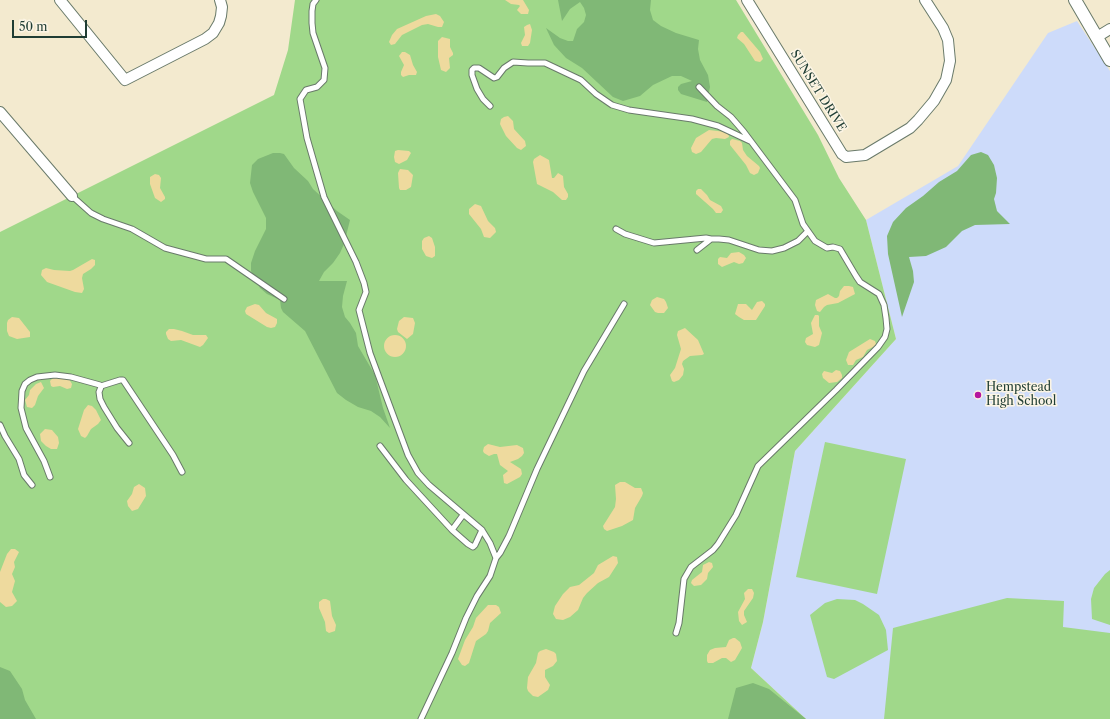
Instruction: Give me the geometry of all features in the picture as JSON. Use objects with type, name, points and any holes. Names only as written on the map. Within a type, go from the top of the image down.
[{"type":"street","points":[[60,0],[125,80],[205,39],[213,33],[221,16],[222,7],[220,0]]},
{"type":"street","name":"SUNSET DRIVE","points":[[747,0],[842,154],[846,157],[865,155],[910,128],[934,101],[946,80],[950,61],[948,40],[943,28],[925,0]]},
{"type":"street","points":[[1075,0],[1110,60]]},
{"type":"street","points":[[1097,37],[1110,29]]},
{"type":"street","points":[[0,112],[72,196]]},
{"type":"lane","points":[[316,0],[313,4],[312,11],[313,33],[325,68],[324,80],[317,87],[306,90],[300,99],[307,138],[324,197],[356,262],[364,283],[366,292],[359,310],[370,353],[408,455],[418,473],[429,485],[482,530],[490,543],[496,558]]},
{"type":"lane","points":[[490,106],[483,99],[477,89],[472,75],[472,70],[474,68],[479,68],[494,78],[497,77],[504,68],[513,62],[545,63],[581,80],[596,94],[612,105],[629,110],[692,119],[718,126],[750,141]]},
{"type":"lane","points":[[676,633],[679,623],[684,579],[691,567],[713,550],[718,544],[736,515],[758,466],[855,371],[885,337],[886,318],[884,305],[879,294],[860,282],[840,249],[833,247],[827,248],[815,241],[803,224],[795,200],[731,117],[717,106],[699,87]]},
{"type":"lane","points":[[72,196],[91,213],[132,230],[165,248],[206,259],[226,259],[284,299]]},
{"type":"lane","points":[[616,229],[625,234],[654,243],[706,238],[729,240],[759,250],[772,251],[784,248],[798,241],[808,231]]},
{"type":"lane","points":[[697,250],[711,239]]},
{"type":"lane","points":[[421,719],[474,602],[490,576],[496,558],[508,536],[545,451],[584,371],[624,304]]},
{"type":"lane","points":[[50,477],[42,456],[26,428],[21,408],[21,398],[25,384],[30,380],[37,377],[55,375],[71,377],[101,386],[123,380],[172,454],[182,472]]},
{"type":"lane","points":[[101,386],[99,392],[100,399],[117,428],[129,443]]},
{"type":"lane","points":[[0,425],[4,436],[19,459],[24,475],[32,485]]},
{"type":"lane","points":[[380,446],[406,480],[452,530],[473,547],[482,530]]},
{"type":"lane","points":[[452,530],[463,515]]},
{"type":"shaded area","name":"Hempstead High School","points":[[1077,21],[1110,71],[1110,719],[806,719],[751,668],[763,622],[795,451],[896,339],[866,220],[958,166],[1048,33]]},
{"type":"green space","points":[[295,0],[736,0],[818,135],[839,178],[866,220],[896,339],[795,451],[763,622],[751,668],[806,719],[0,719],[0,232],[274,95],[288,50]]},
{"type":"green space","points":[[558,0],[651,0],[650,10],[653,20],[661,26],[676,33],[699,40],[698,49],[700,60],[708,75],[710,87],[707,102],[681,94],[678,87],[681,84],[692,81],[681,76],[672,76],[653,85],[640,96],[623,101],[613,97],[582,68],[566,58],[554,45],[546,28],[560,38],[573,41],[577,29],[584,22],[586,15],[580,2],[570,9],[562,21]]},
{"type":"green space","points":[[981,152],[988,155],[994,165],[997,178],[994,199],[997,211],[1010,224],[975,225],[962,231],[946,247],[926,256],[909,257],[914,282],[902,317],[888,254],[887,236],[893,222],[906,208],[939,182],[957,171],[971,155]]},
{"type":"green space","points":[[273,153],[284,154],[294,168],[308,181],[313,189],[337,211],[350,220],[344,244],[340,253],[324,272],[319,281],[347,281],[342,307],[345,317],[356,333],[358,346],[375,375],[383,408],[390,428],[380,417],[371,411],[358,407],[337,393],[305,331],[283,312],[280,300],[267,294],[260,288],[251,271],[251,263],[255,251],[266,229],[266,218],[250,183],[252,165],[258,159]]},
{"type":"green space","points":[[825,442],[906,459],[877,594],[796,577]]},
{"type":"green space","points":[[1110,570],[1110,625],[1092,619],[1091,599],[1094,588]]},
{"type":"green space","points":[[1007,598],[1064,601],[1063,627],[1110,633],[1110,719],[884,719],[893,628]]},
{"type":"green space","points":[[837,599],[855,600],[879,615],[886,630],[888,650],[834,679],[827,677],[810,615],[825,603]]},
{"type":"green space","points":[[0,667],[10,671],[22,689],[25,700],[36,719],[0,719]]},
{"type":"green space","points":[[753,683],[769,689],[806,719],[728,719],[736,688]]},
{"type":"sand","points":[[505,0],[523,0],[529,10],[528,14],[521,14],[517,10],[520,6],[519,5],[511,4]]},
{"type":"sand","points":[[436,14],[440,16],[444,22],[442,27],[428,24],[422,25],[402,35],[395,44],[391,45],[389,42],[397,29],[426,16]]},
{"type":"sand","points":[[530,24],[532,30],[530,43],[528,46],[522,46],[521,43],[525,35],[524,27]]},
{"type":"sand","points":[[741,32],[743,32],[760,52],[763,59],[760,62],[755,61],[744,44],[737,38]]},
{"type":"sand","points":[[442,37],[450,39],[450,47],[453,53],[453,55],[449,58],[450,68],[446,72],[441,70],[438,57],[438,41]]},
{"type":"sand","points":[[402,52],[410,55],[417,72],[416,75],[403,77],[401,75],[404,65],[399,56]]},
{"type":"sand","points":[[508,116],[513,121],[514,129],[525,141],[526,146],[521,150],[517,148],[506,136],[500,124],[501,119]]},
{"type":"sand","points":[[709,130],[726,132],[728,133],[729,137],[725,139],[712,139],[701,152],[696,154],[692,152],[691,148],[696,138]]},
{"type":"sand","points":[[732,139],[742,143],[743,150],[747,156],[759,166],[760,168],[758,173],[754,175],[750,173],[746,165],[730,145],[730,141]]},
{"type":"sand","points":[[395,151],[409,151],[411,153],[407,160],[399,164],[395,162],[394,157]]},
{"type":"sand","points":[[540,155],[549,160],[552,178],[554,178],[558,173],[563,176],[564,187],[568,194],[566,200],[562,200],[553,192],[537,184],[533,162],[534,159]]},
{"type":"sand","points":[[400,169],[408,170],[413,175],[411,187],[406,190],[400,190],[399,188],[398,173]]},
{"type":"sand","points":[[155,174],[159,175],[161,178],[160,188],[165,199],[161,202],[155,198],[150,184],[150,177]]},
{"type":"sand","points":[[698,189],[701,189],[710,200],[721,206],[723,210],[721,213],[716,213],[696,194]]},
{"type":"sand","points":[[475,204],[481,206],[488,221],[495,228],[496,232],[490,238],[484,237],[481,229],[469,214],[469,209]]},
{"type":"sand","points":[[429,236],[432,238],[435,247],[435,256],[432,258],[426,256],[422,249],[422,241],[424,238]]},
{"type":"sand","points":[[739,252],[746,258],[743,263],[739,264],[734,262],[722,267],[718,264],[718,259],[720,257],[727,258],[731,253]]},
{"type":"sand","points":[[92,259],[95,260],[95,265],[83,274],[82,278],[84,289],[82,293],[47,282],[41,275],[42,270],[46,268],[70,271]]},
{"type":"sand","points":[[844,286],[853,287],[855,294],[838,303],[827,305],[820,312],[817,311],[815,305],[816,300],[828,294],[837,298]]},
{"type":"sand","points":[[657,297],[664,299],[666,302],[668,308],[664,313],[655,312],[650,305],[652,300]]},
{"type":"sand","points":[[762,301],[765,306],[756,320],[744,320],[735,314],[738,304],[746,304],[752,310],[757,302]]},
{"type":"sand","points":[[255,304],[259,305],[266,313],[277,319],[275,327],[267,327],[246,314],[245,311],[247,307]]},
{"type":"sand","points":[[815,315],[819,316],[819,326],[822,333],[819,345],[815,347],[807,345],[805,342],[806,338],[813,334],[811,323]]},
{"type":"sand","points":[[12,317],[19,318],[30,332],[30,337],[17,339],[9,336],[7,331],[7,323]]},
{"type":"sand","points":[[404,317],[413,318],[415,323],[413,334],[407,339],[398,332],[397,329],[399,321]]},
{"type":"sand","points":[[685,328],[698,340],[704,354],[690,356],[683,361],[683,375],[679,380],[674,382],[672,381],[670,375],[675,368],[681,349],[677,335],[678,331]]},
{"type":"sand","points":[[169,329],[182,331],[193,335],[206,335],[208,338],[200,347],[181,340],[171,341],[168,339],[166,334]]},
{"type":"sand","points":[[395,335],[403,338],[406,346],[403,354],[395,357],[387,354],[384,346],[387,338]]},
{"type":"sand","points":[[870,339],[875,341],[875,346],[867,350],[863,357],[856,360],[853,365],[848,365],[846,360],[849,352]]},
{"type":"sand","points":[[836,370],[840,371],[842,375],[842,378],[837,382],[829,383],[823,378],[822,374],[824,371],[832,373]]},
{"type":"sand","points":[[57,377],[69,379],[72,384],[71,388],[67,389],[60,386],[51,386],[50,381]]},
{"type":"sand","points":[[41,382],[44,388],[38,396],[35,405],[32,408],[27,407],[25,400],[29,395],[30,390],[36,384]]},
{"type":"sand","points":[[88,405],[92,406],[96,410],[101,420],[91,429],[85,438],[81,436],[78,429],[84,410]]},
{"type":"sand","points":[[45,429],[52,430],[58,437],[59,443],[57,449],[51,449],[41,441],[40,434]]},
{"type":"sand","points":[[488,444],[500,447],[517,445],[523,448],[524,453],[522,456],[510,462],[521,469],[522,474],[520,477],[507,484],[504,483],[503,475],[508,471],[500,465],[497,454],[489,456],[484,453],[484,447]]},
{"type":"sand","points":[[620,482],[625,482],[635,488],[641,488],[643,493],[635,508],[633,520],[622,526],[607,531],[603,526],[615,507],[615,485]]},
{"type":"sand","points":[[139,484],[145,488],[146,496],[138,509],[132,511],[128,506],[127,501],[132,494],[134,487]]},
{"type":"sand","points":[[11,549],[15,549],[19,552],[14,562],[15,567],[12,574],[15,581],[12,592],[17,601],[12,606],[6,607],[0,602],[0,572],[7,554]]},
{"type":"sand","points":[[613,556],[617,557],[618,563],[609,577],[598,583],[587,593],[578,610],[570,617],[563,620],[556,619],[553,614],[555,606],[563,594],[570,587],[579,585],[594,573],[598,565]]},
{"type":"sand","points":[[709,562],[712,563],[713,567],[708,573],[707,579],[701,585],[694,586],[691,583],[692,580],[702,572],[703,565]]},
{"type":"sand","points":[[748,589],[752,589],[754,593],[753,598],[744,611],[747,622],[742,625],[739,621],[738,612],[745,599],[744,593]]},
{"type":"sand","points":[[323,599],[330,601],[332,616],[336,625],[335,631],[329,633],[326,631],[325,622],[319,608],[319,602]]},
{"type":"sand","points":[[488,605],[496,605],[499,607],[501,613],[490,623],[486,634],[476,641],[469,663],[465,666],[462,665],[458,659],[465,640],[473,627],[476,618]]},
{"type":"sand","points":[[733,638],[740,642],[742,648],[735,660],[731,662],[726,658],[722,658],[713,663],[708,663],[707,655],[710,650],[726,647],[729,640]]},
{"type":"sand","points":[[546,649],[556,654],[557,661],[553,666],[545,670],[545,677],[550,685],[548,690],[538,697],[533,696],[527,688],[528,677],[536,663],[538,653]]},
{"type":"place","name":"Hempstead High School","points":[[978,395]]}]
